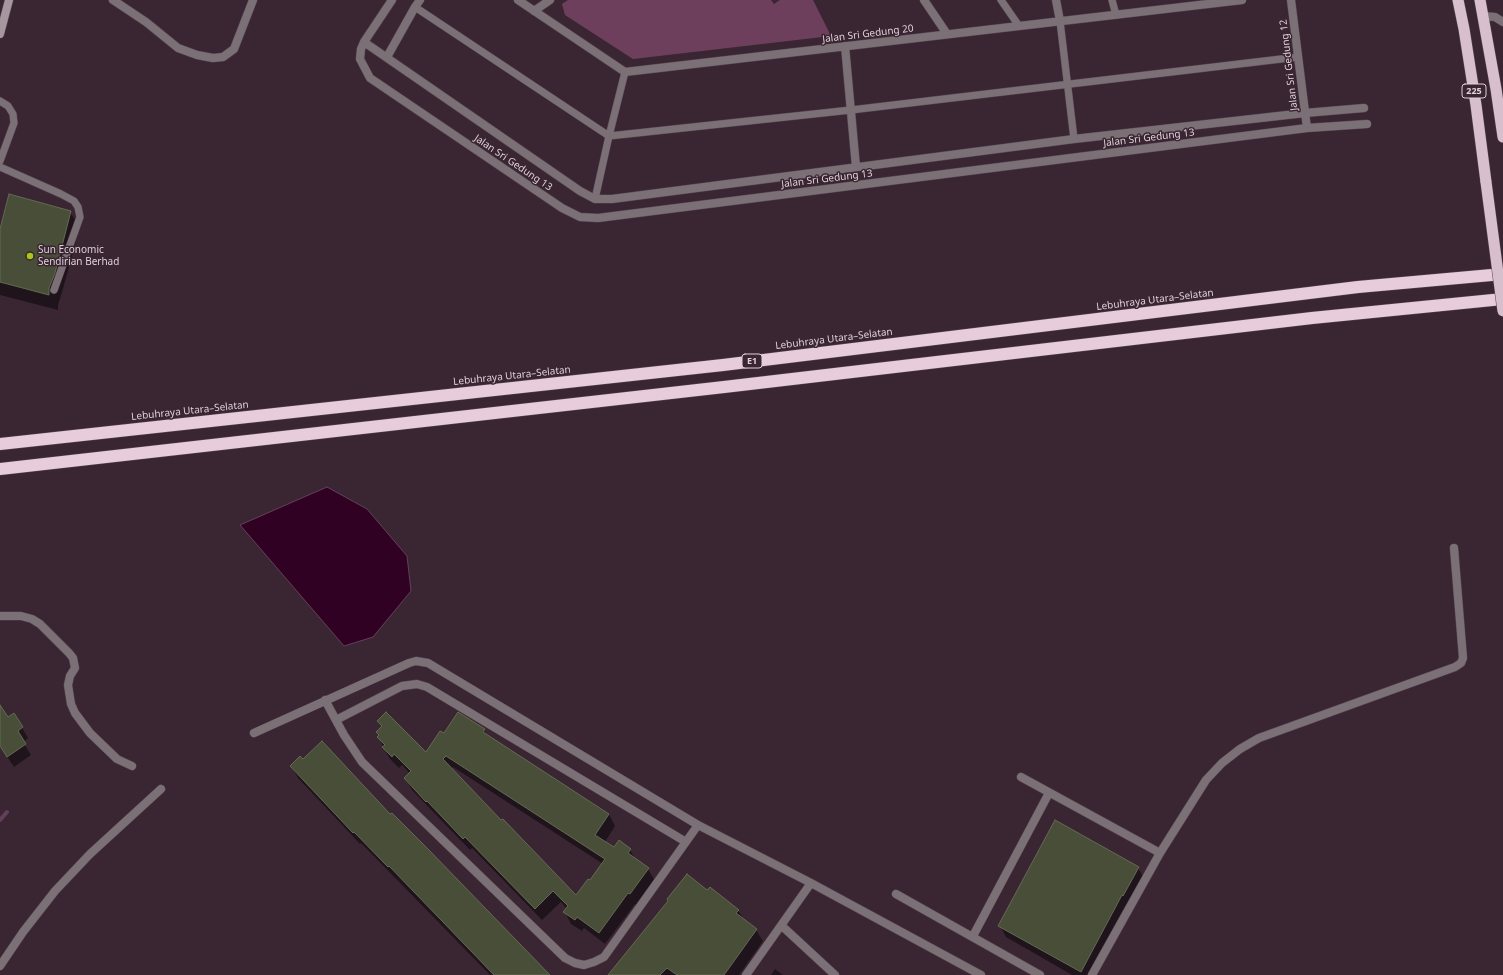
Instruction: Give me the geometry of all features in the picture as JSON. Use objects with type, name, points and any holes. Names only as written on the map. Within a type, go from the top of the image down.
[{"type":"highway","name":"225","points":[[1458,0],[1476,105],[1503,311]]},
{"type":"highway","name":"225","points":[[1480,0],[1503,137]]},
{"type":"highway","name":"Lebuhraya Utara–Selatan","points":[[0,444],[723,365],[1358,287],[1503,274]]},
{"type":"highway","name":"E1","points":[[0,469],[732,386],[1312,318],[1503,299]]},
{"type":"main road","points":[[0,34],[9,0]]},
{"type":"street","points":[[113,0],[146,22],[178,48],[197,55],[213,58],[223,57],[234,49],[253,0]]},
{"type":"street","name":"Jalan Sri Gedung 13","points":[[392,0],[364,42],[361,49],[360,60],[370,78],[562,208],[580,217],[598,218],[1307,128],[1367,124]]},
{"type":"street","points":[[518,0],[625,72]]},
{"type":"street","points":[[534,11],[550,0]]},
{"type":"street","points":[[924,0],[948,34]]},
{"type":"street","points":[[1056,0],[1060,21]]},
{"type":"street","points":[[1163,0],[1165,9]]},
{"type":"street","name":"Jalan Sri Gedung 20","points":[[625,72],[1116,15],[1220,1],[1242,0]]},
{"type":"street","name":"Jalan Sri Gedung 12","points":[[1291,0],[1307,128]]},
{"type":"street","points":[[386,57],[418,3]]},
{"type":"street","points":[[1483,16],[1502,17]]},
{"type":"street","name":"Jalan Sri Gedung 13","points":[[364,42],[580,191],[595,199],[612,199],[1074,139],[1305,113],[1364,108]]},
{"type":"street","points":[[845,46],[856,167]]},
{"type":"street","points":[[1092,975],[1160,853],[1206,780],[1222,764],[1240,749],[1259,738],[1448,670],[1461,663],[1464,658],[1454,548]]},
{"type":"street","points":[[0,616],[21,616],[32,619],[40,624],[69,653],[75,663],[68,680],[68,690],[71,704],[75,712],[90,733],[117,759],[132,766]]},
{"type":"street","points":[[254,733],[409,663],[416,661],[428,664],[698,825],[812,883],[980,975]]},
{"type":"street","points":[[336,720],[402,686],[417,684],[427,687],[686,842]]},
{"type":"street","points":[[325,700],[352,749],[362,762],[565,958],[575,963],[584,965],[604,957],[698,825]]},
{"type":"street","points":[[1020,777],[1160,853]]},
{"type":"street","points":[[0,966],[23,932],[55,891],[90,854],[161,789]]},
{"type":"street","points":[[973,936],[1050,793]]},
{"type":"street","points":[[746,975],[812,883]]},
{"type":"street","points":[[896,894],[1040,975]]},
{"type":"street","points":[[782,926],[835,975]]},
{"type":"lane","points":[[1001,0],[1018,26]]},
{"type":"lane","points":[[1112,0],[1116,15]]},
{"type":"lane","points":[[418,3],[609,136],[851,110],[1298,57]]},
{"type":"lane","points":[[1060,21],[1074,139]]},
{"type":"lane","points":[[595,199],[625,72]]},
{"type":"lane","points":[[0,102],[8,106],[13,114],[14,124],[0,161]]},
{"type":"lane","points":[[0,167],[61,194],[74,201],[78,207],[80,217],[54,290]]},
{"type":"shaded area","points":[[568,0],[771,0],[774,4],[780,0],[813,0],[831,36],[633,59],[565,15],[562,4]]},
{"type":"shaded area","points":[[327,487],[367,509],[407,556],[411,591],[373,637],[344,646],[240,525]]},
{"type":"building","name":"Sun Economic Sendirian Berhad","points":[[9,194],[71,211],[55,273],[49,288],[49,295],[0,282],[0,229]]},
{"type":"building","points":[[0,705],[8,717],[14,713],[23,727],[18,731],[26,744],[7,757],[0,746]]},
{"type":"building","points":[[386,712],[426,752],[440,731],[444,733],[458,712],[485,729],[483,732],[609,814],[595,835],[614,847],[619,840],[631,849],[628,853],[649,868],[630,894],[628,893],[599,933],[577,917],[575,920],[563,912],[568,906],[553,891],[535,909],[465,837],[463,839],[427,801],[426,802],[404,778],[411,771],[394,754],[392,757],[382,747],[385,745],[377,737],[379,735],[376,732],[382,726],[377,721]],"holes":[[[446,756],[605,859],[590,880],[588,879],[576,895],[443,759]]]},
{"type":"building","points":[[322,741],[390,814],[392,813],[427,848],[550,975],[494,975],[389,866],[388,867],[354,832],[353,833],[290,766],[300,756],[303,759]]},
{"type":"building","points":[[1055,820],[1139,867],[1123,896],[1122,895],[1081,972],[998,926]]},
{"type":"building","points":[[687,874],[707,890],[710,887],[739,910],[736,913],[757,929],[724,975],[677,975],[667,968],[660,975],[608,975],[668,901],[667,899]]},
{"type":"waterway","points":[[0,820],[7,812]]},
{"type":"place","name":"Sun Economic Sendirian Berhad","points":[[30,256]]}]
